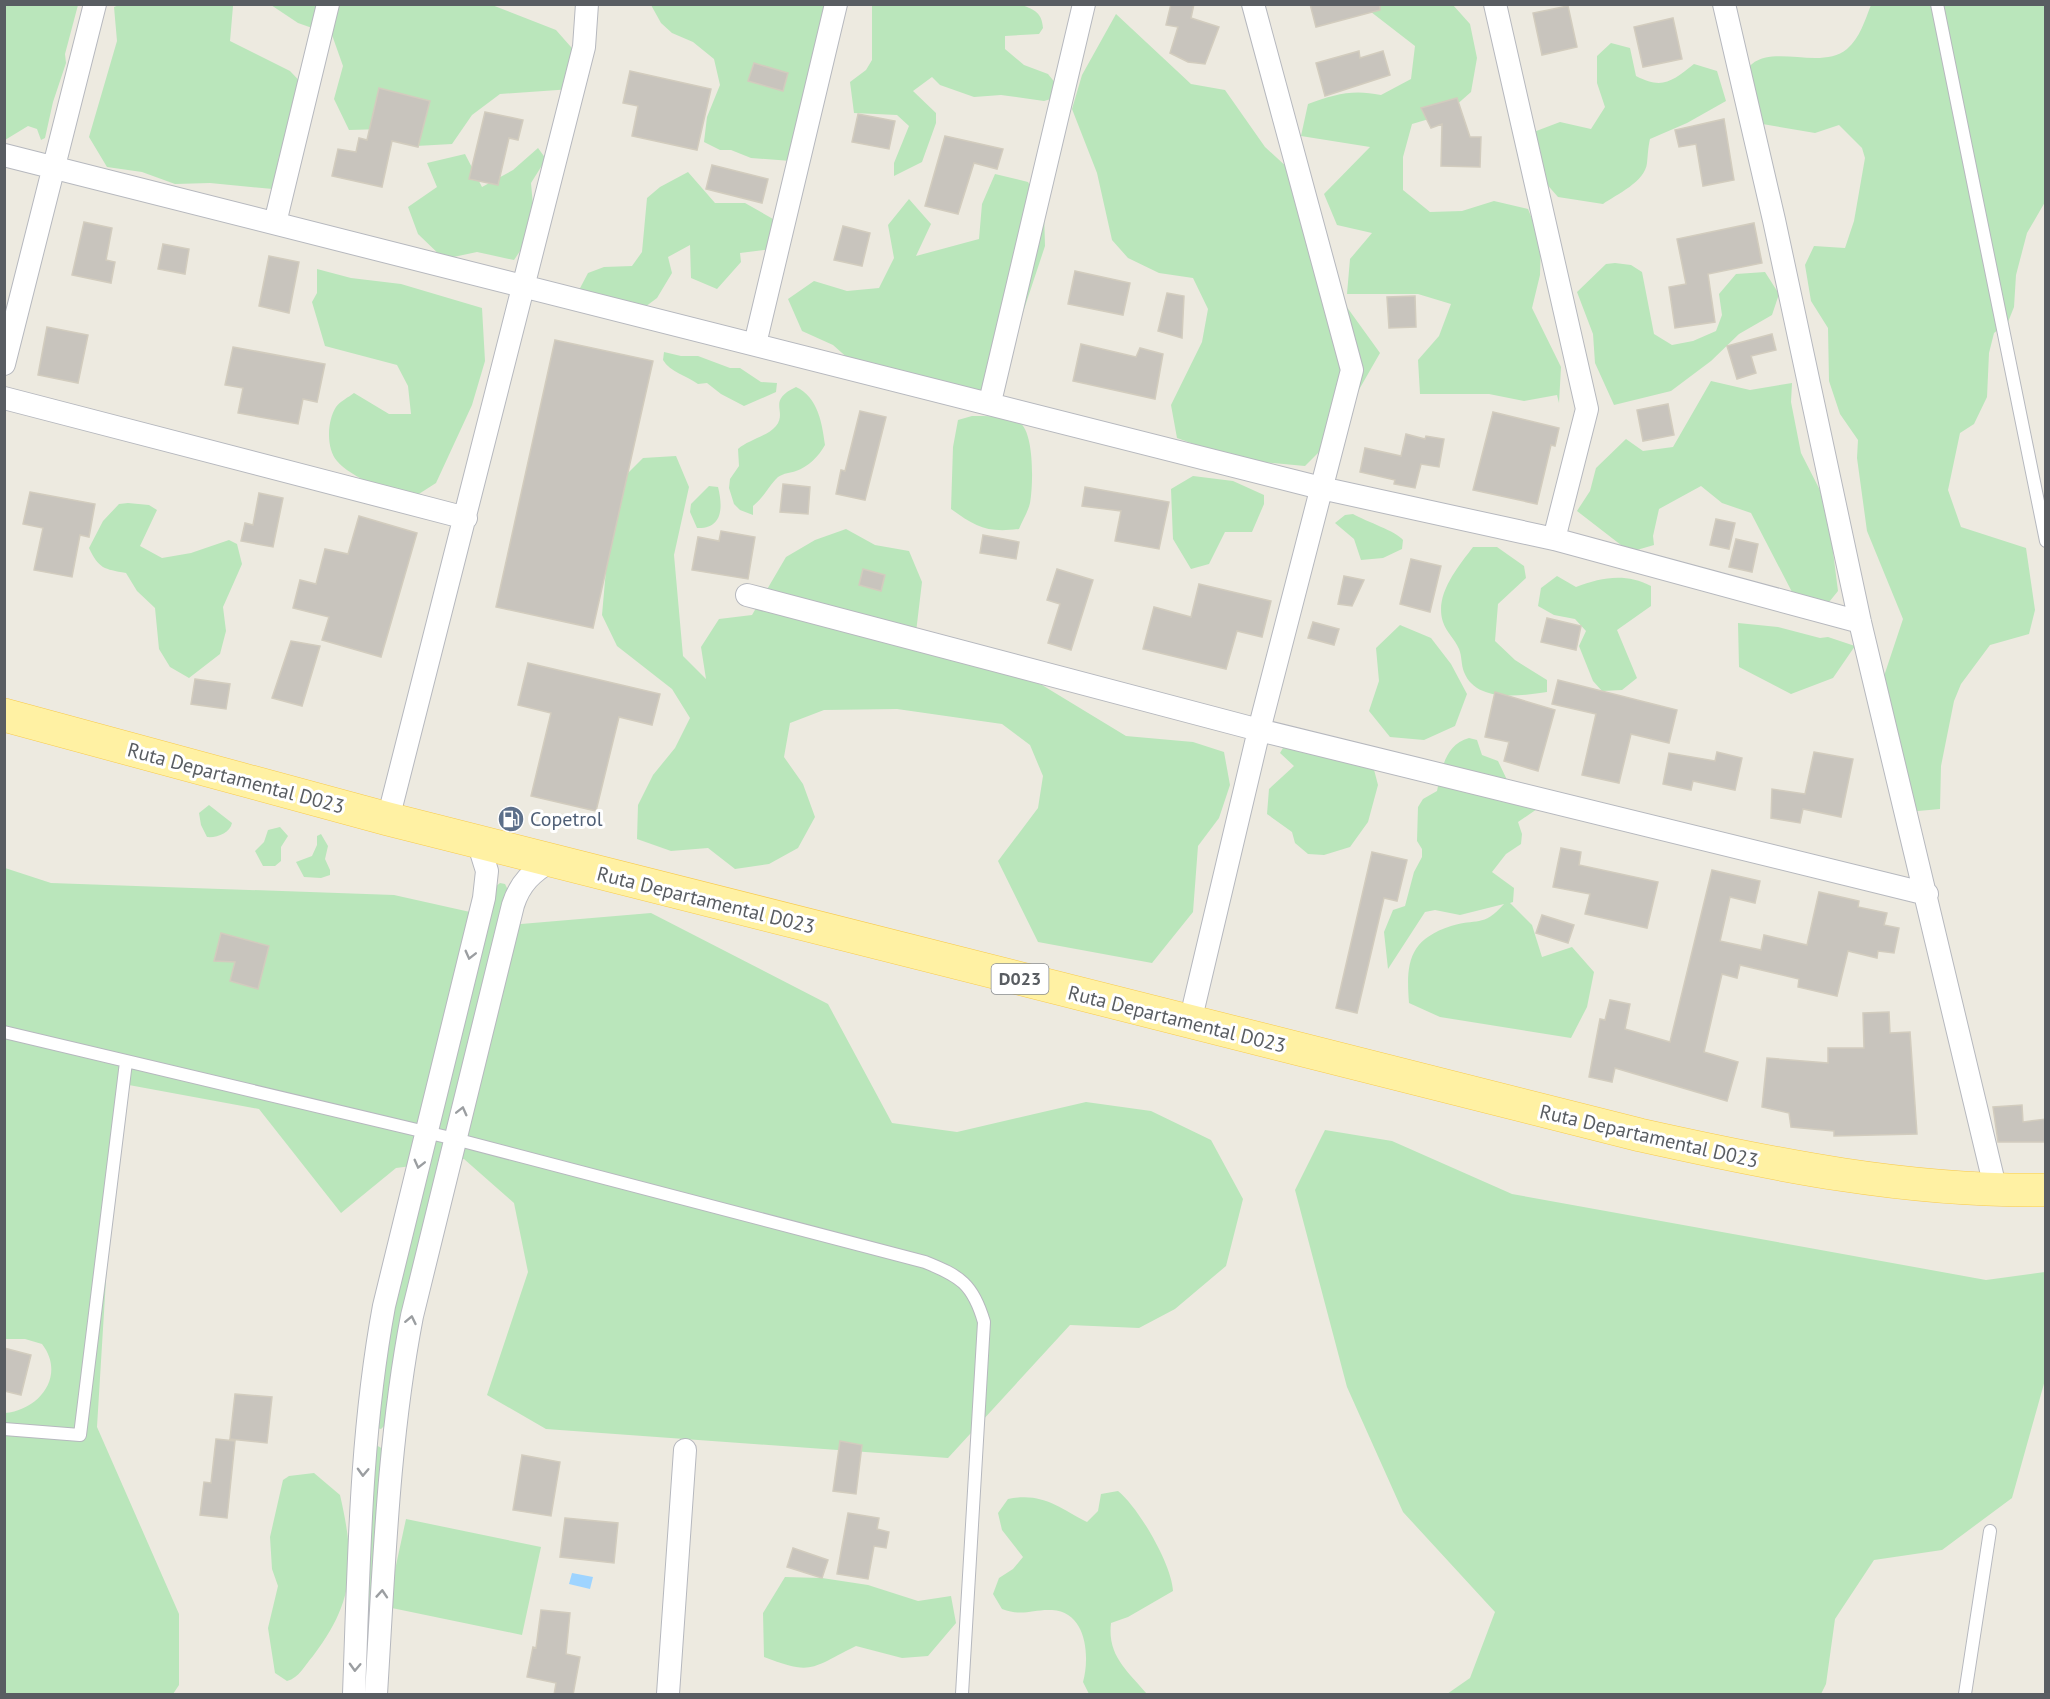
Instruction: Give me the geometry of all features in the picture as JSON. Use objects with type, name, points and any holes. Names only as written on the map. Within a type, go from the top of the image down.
[{"type":"main road","name":"Ruta Departamental D023","points":[[4,715],[388,819],[1629,1133],[1768,1164],[1912,1186],[1996,1191],[2046,1190]]},
{"type":"street","points":[[4,364],[95,4]]},
{"type":"street","points":[[275,223],[328,4]]},
{"type":"street","points":[[388,819],[584,46],[587,4]]},
{"type":"street","points":[[755,344],[836,4]]},
{"type":"street","points":[[990,402],[1084,4]]},
{"type":"street","points":[[1190,1022],[1259,730],[1352,369],[1253,4]]},
{"type":"street","points":[[1495,4],[1587,409],[1554,539]]},
{"type":"street","points":[[1724,4],[1774,220],[1860,622],[1927,894],[1996,1191]]},
{"type":"street","points":[[4,155],[990,402],[1321,488],[1554,539],[1860,622]]},
{"type":"street","points":[[4,398],[466,518]]},
{"type":"street","points":[[747,596],[1259,730],[1927,894]]},
{"type":"street","points":[[354,1695],[365,1436],[372,1372],[384,1306],[487,883],[485,860],[478,842]]},
{"type":"street","points":[[376,1695],[393,1438],[412,1316],[516,894],[533,872],[552,860]]},
{"type":"street","points":[[668,1695],[685,1450]]},
{"type":"lane","points":[[1937,4],[2046,541]]},
{"type":"lane","points":[[4,1032],[455,1139],[925,1262],[964,1282],[976,1298],[984,1322],[962,1695]]},
{"type":"lane","points":[[4,1429],[80,1435],[126,1062]]},
{"type":"lane","points":[[365,1436],[393,1438]]},
{"type":"lane","points":[[1965,1695],[1990,1531]]},
{"type":"green space","points":[[4,5],[78,5],[65,54],[66,63],[53,102],[45,138],[41,140],[37,129],[28,126],[5,140]]},
{"type":"green space","points":[[119,5],[244,5],[233,6],[230,41],[290,71],[313,95],[301,129],[279,156],[273,189],[210,183],[175,184],[142,172],[107,167],[89,137],[117,41],[114,7]]},
{"type":"green space","points":[[271,5],[492,5],[556,30],[578,55],[572,89],[500,94],[472,115],[452,144],[416,146],[384,129],[349,130],[334,99],[343,66],[332,35],[298,23]]},
{"type":"green space","points":[[651,5],[843,5],[791,161],[751,158],[731,150],[720,150],[704,142],[707,117],[720,85],[714,59],[693,42],[672,33],[661,23]]},
{"type":"green space","points":[[872,5],[1022,5],[1031,9],[1039,15],[1043,28],[1039,34],[1005,36],[1005,49],[1024,65],[1048,74],[1065,95],[1044,101],[1001,95],[974,97],[940,85],[932,77],[913,91],[936,113],[936,123],[922,162],[894,176],[894,163],[909,126],[897,115],[854,113],[850,82],[866,70],[872,60]]},
{"type":"green space","points":[[1362,5],[1453,5],[1470,24],[1477,58],[1471,92],[1446,114],[1412,124],[1403,157],[1403,190],[1430,212],[1462,211],[1494,201],[1528,209],[1541,241],[1540,275],[1532,308],[1561,367],[1559,403],[1557,395],[1524,401],[1489,394],[1420,394],[1418,360],[1439,336],[1451,304],[1418,294],[1347,294],[1350,259],[1372,233],[1337,225],[1324,194],[1370,147],[1301,136],[1308,104],[1344,94],[1362,92],[1381,95],[1411,79],[1415,46]]},
{"type":"green space","points":[[1871,5],[2045,5],[2045,202],[2027,233],[2016,275],[2014,307],[2008,322],[1994,333],[1989,353],[1987,397],[1974,424],[1960,433],[1948,490],[1961,527],[2026,548],[2035,610],[2029,634],[1990,645],[1961,684],[1954,701],[1941,766],[1940,809],[1907,812],[1881,685],[1903,619],[1867,531],[1857,458],[1858,440],[1840,414],[1829,381],[1828,328],[1811,301],[1805,265],[1814,246],[1845,248],[1854,221],[1865,158],[1862,148],[1839,125],[1815,133],[1745,121],[1736,100],[1737,91],[1748,69],[1762,59],[1786,56],[1825,58],[1847,49],[1859,34]]},
{"type":"green space","points":[[1116,14],[1191,84],[1225,90],[1265,147],[1290,170],[1300,201],[1304,236],[1318,267],[1380,353],[1329,442],[1305,466],[1238,460],[1177,438],[1171,405],[1202,342],[1208,309],[1193,278],[1159,273],[1128,258],[1112,240],[1097,173],[1072,109],[1082,75]]},
{"type":"green space","points":[[1611,43],[1630,48],[1636,76],[1645,80],[1667,82],[1694,64],[1717,71],[1726,101],[1687,123],[1650,139],[1647,163],[1641,176],[1630,187],[1603,204],[1558,197],[1530,165],[1531,133],[1560,122],[1591,129],[1605,107],[1597,83],[1597,56]]},
{"type":"green space","points":[[538,148],[546,159],[531,183],[535,229],[514,260],[477,252],[444,259],[418,234],[408,207],[437,187],[427,163],[465,154],[482,187],[513,170]]},
{"type":"green space","points":[[688,172],[715,203],[745,203],[773,219],[773,249],[740,253],[741,262],[717,289],[691,278],[690,245],[668,257],[672,273],[657,298],[633,316],[578,292],[588,273],[604,267],[632,266],[642,252],[647,198],[660,187]]},
{"type":"green space","points":[[995,174],[1028,182],[1044,211],[1045,246],[998,388],[964,403],[859,368],[833,345],[802,331],[788,299],[814,281],[847,291],[879,288],[894,258],[888,225],[909,199],[931,224],[916,256],[979,239],[982,204]]},
{"type":"green space","points":[[1606,264],[1631,265],[1642,272],[1654,334],[1672,345],[1693,341],[1716,331],[1722,315],[1719,294],[1736,274],[1765,272],[1779,294],[1772,315],[1739,334],[1711,361],[1671,391],[1614,405],[1595,363],[1593,334],[1577,292]]},
{"type":"green space","points":[[317,269],[351,278],[401,284],[482,308],[485,361],[472,405],[436,483],[411,499],[382,489],[351,473],[333,456],[329,442],[329,427],[333,413],[339,403],[354,393],[389,414],[411,414],[408,386],[397,365],[325,346],[312,302],[317,293]]},
{"type":"green space","points":[[664,352],[681,356],[698,356],[730,368],[740,368],[761,382],[777,383],[776,392],[744,406],[721,394],[707,383],[698,384],[674,371],[663,360]]},
{"type":"green space","points":[[1711,381],[1750,390],[1792,383],[1791,402],[1801,453],[1827,504],[1838,591],[1821,612],[1792,592],[1751,513],[1722,503],[1701,486],[1659,509],[1653,536],[1654,545],[1630,552],[1577,511],[1590,491],[1596,468],[1626,439],[1643,451],[1673,447]]},
{"type":"green space","points":[[796,387],[809,397],[818,412],[825,445],[805,467],[778,477],[753,506],[753,515],[740,510],[734,504],[729,488],[730,479],[739,466],[738,449],[768,433],[776,426],[779,421],[779,406],[782,397]]},
{"type":"green space","points":[[972,416],[996,417],[1019,422],[1028,437],[1032,460],[1032,485],[1029,506],[1019,529],[998,530],[982,527],[951,509],[953,447],[958,420]]},
{"type":"green space","points":[[676,456],[689,487],[674,555],[683,656],[706,679],[701,647],[719,619],[752,615],[786,557],[815,540],[846,529],[875,545],[909,551],[922,582],[914,649],[946,653],[1042,685],[1126,736],[1193,742],[1224,752],[1230,785],[1219,818],[1198,846],[1193,912],[1152,963],[1038,942],[998,861],[1038,808],[1043,776],[1030,745],[1002,724],[897,709],[824,710],[790,723],[784,757],[803,784],[815,817],[798,848],[769,864],[735,869],[708,848],[671,851],[637,839],[638,805],[653,775],[675,748],[690,718],[672,689],[617,646],[602,615],[611,513],[620,481],[643,458]]},
{"type":"green space","points":[[1193,476],[1233,481],[1264,495],[1264,504],[1252,532],[1225,532],[1209,564],[1191,569],[1173,539],[1171,489]]},
{"type":"green space","points":[[709,486],[718,487],[719,515],[712,525],[697,528],[690,512],[691,504]]},
{"type":"green space","points":[[119,504],[149,505],[157,510],[140,546],[162,558],[191,553],[229,540],[237,544],[242,564],[223,607],[226,631],[220,654],[189,678],[170,667],[159,649],[155,608],[137,591],[126,573],[103,567],[89,548],[103,521]]},
{"type":"green space","points":[[1353,514],[1399,537],[1403,540],[1402,549],[1383,558],[1361,560],[1354,539],[1335,523],[1345,515]]},
{"type":"green space","points":[[1473,547],[1497,547],[1524,566],[1526,578],[1498,604],[1495,641],[1515,660],[1547,680],[1547,692],[1512,696],[1489,693],[1478,689],[1464,672],[1459,649],[1446,629],[1441,612],[1449,582]]},
{"type":"green space","points":[[1557,576],[1576,587],[1614,578],[1632,579],[1651,586],[1651,606],[1617,630],[1637,678],[1622,690],[1602,691],[1593,681],[1579,646],[1586,631],[1575,619],[1554,615],[1538,606],[1541,588]]},
{"type":"green space","points":[[1738,623],[1778,627],[1820,638],[1828,637],[1855,646],[1833,678],[1791,694],[1739,667]]},
{"type":"green space","points":[[1400,625],[1431,638],[1451,664],[1467,694],[1455,726],[1424,740],[1390,737],[1369,711],[1379,681],[1376,648]]},
{"type":"green space","points":[[1469,738],[1477,740],[1482,755],[1498,761],[1508,782],[1537,809],[1518,822],[1522,834],[1521,844],[1506,854],[1492,872],[1514,888],[1513,902],[1510,903],[1532,925],[1542,957],[1572,947],[1594,972],[1587,1007],[1571,1038],[1440,1017],[1409,1003],[1408,976],[1413,955],[1418,946],[1426,938],[1451,926],[1485,919],[1497,912],[1504,904],[1460,915],[1435,910],[1425,912],[1388,969],[1384,932],[1393,910],[1405,906],[1414,872],[1422,857],[1422,849],[1417,841],[1418,807],[1423,799],[1437,791],[1443,766],[1450,752],[1461,741]]},
{"type":"green space","points":[[1283,748],[1329,751],[1347,763],[1372,762],[1378,785],[1368,822],[1350,847],[1324,855],[1308,854],[1295,843],[1292,832],[1267,814],[1269,789],[1294,766],[1280,753]]},
{"type":"green space","points":[[209,805],[232,823],[226,832],[215,837],[207,837],[201,825],[199,813]]},
{"type":"green space","points":[[280,827],[288,836],[281,847],[281,861],[275,866],[263,866],[255,851],[264,842],[268,830]]},
{"type":"green space","points":[[321,834],[328,846],[325,859],[330,875],[321,878],[304,877],[296,862],[312,856],[317,845],[317,836]]},
{"type":"green space","points":[[5,868],[51,883],[394,895],[488,916],[495,887],[500,883],[505,884],[508,890],[501,919],[521,924],[651,913],[828,1004],[892,1123],[957,1132],[1086,1102],[1151,1111],[1211,1140],[1243,1199],[1226,1266],[1175,1309],[1139,1328],[1070,1325],[948,1458],[546,1429],[487,1395],[528,1272],[514,1203],[464,1159],[442,1162],[386,1424],[381,1429],[377,1428],[392,1309],[427,1164],[396,1168],[341,1213],[259,1109],[118,1083],[97,1427],[179,1614],[179,1685],[173,1694],[5,1694],[5,1413],[29,1405],[38,1398],[46,1389],[51,1367],[49,1356],[42,1344],[25,1339],[5,1339]]},
{"type":"green space","points":[[1325,1130],[1392,1141],[1512,1194],[1986,1280],[2045,1272],[2045,1380],[2012,1498],[1942,1550],[1874,1560],[1835,1619],[1826,1684],[1821,1694],[1447,1694],[1470,1678],[1495,1612],[1403,1512],[1347,1387],[1295,1190]]},
{"type":"green space","points":[[376,1445],[383,1449],[369,1694],[360,1694]]},
{"type":"green space","points":[[314,1473],[340,1495],[348,1540],[348,1579],[344,1598],[327,1636],[301,1671],[287,1681],[275,1673],[268,1628],[278,1586],[272,1569],[270,1537],[283,1480],[289,1476]]},
{"type":"green space","points":[[1118,1491],[1135,1510],[1161,1552],[1173,1591],[1128,1617],[1111,1623],[1112,1645],[1120,1662],[1147,1694],[1089,1694],[1083,1682],[1086,1660],[1083,1637],[1073,1619],[1064,1613],[1052,1610],[1022,1613],[1002,1609],[993,1594],[999,1578],[1013,1569],[1023,1557],[1002,1530],[998,1513],[1008,1499],[1031,1498],[1049,1502],[1087,1522],[1098,1511],[1101,1494]]},
{"type":"green space","points":[[406,1519],[541,1547],[522,1635],[387,1607]]},
{"type":"green space","points":[[785,1577],[822,1578],[868,1585],[918,1601],[951,1596],[956,1623],[928,1656],[902,1658],[856,1646],[812,1667],[803,1668],[780,1663],[764,1657],[763,1613]]},
{"type":"water","points":[[572,1573],[593,1577],[590,1589],[569,1584]]},
{"type":"building","points":[[1171,4],[1194,4],[1191,18],[1219,27],[1205,64],[1188,62],[1170,53],[1178,27],[1166,25]]},
{"type":"building","points":[[1310,4],[1380,4],[1380,10],[1316,27]]},
{"type":"building","points":[[1568,6],[1577,47],[1542,55],[1533,13]]},
{"type":"building","points":[[1673,18],[1682,59],[1643,67],[1634,27]]},
{"type":"building","points":[[1359,51],[1360,58],[1383,51],[1390,75],[1325,96],[1316,63]]},
{"type":"building","points":[[754,63],[788,73],[783,91],[748,81]]},
{"type":"building","points":[[630,71],[711,89],[697,150],[632,136],[638,106],[623,103]]},
{"type":"building","points":[[379,88],[430,101],[418,147],[392,141],[382,187],[332,176],[338,149],[356,152],[359,138],[367,140]]},
{"type":"building","points":[[1457,98],[1470,137],[1481,137],[1480,167],[1441,166],[1442,124],[1431,128],[1421,108]]},
{"type":"building","points":[[485,112],[523,120],[518,140],[509,138],[498,185],[469,179]]},
{"type":"building","points":[[858,114],[895,121],[889,149],[852,142]]},
{"type":"building","points":[[1724,119],[1734,180],[1703,186],[1696,144],[1679,147],[1675,130]]},
{"type":"building","points":[[945,136],[1003,149],[997,169],[974,163],[958,214],[925,206]]},
{"type":"building","points":[[712,165],[768,179],[762,203],[706,189]]},
{"type":"building","points":[[84,222],[112,228],[106,260],[115,262],[111,283],[72,275]]},
{"type":"building","points":[[1754,223],[1762,263],[1708,274],[1715,322],[1675,328],[1669,287],[1686,284],[1677,239]]},
{"type":"building","points":[[843,226],[870,233],[862,266],[834,260]]},
{"type":"building","points":[[163,244],[189,249],[185,274],[158,269]]},
{"type":"building","points":[[269,256],[299,262],[289,313],[259,306]]},
{"type":"building","points":[[1075,271],[1130,283],[1123,315],[1068,304]]},
{"type":"building","points":[[1167,293],[1184,296],[1182,338],[1158,331]]},
{"type":"building","points":[[1415,296],[1416,327],[1389,328],[1387,297]]},
{"type":"building","points":[[47,327],[88,335],[78,383],[38,375]]},
{"type":"building","points":[[1772,334],[1776,350],[1751,356],[1756,373],[1737,379],[1727,346]]},
{"type":"building","points":[[555,340],[653,361],[593,628],[496,607]]},
{"type":"building","points":[[1081,344],[1136,357],[1140,348],[1163,354],[1155,399],[1073,381]]},
{"type":"building","points":[[233,347],[325,364],[317,402],[303,399],[298,424],[238,413],[243,388],[225,385]]},
{"type":"building","points":[[1668,404],[1674,435],[1643,441],[1637,410]]},
{"type":"building","points":[[860,411],[886,417],[865,500],[836,494],[841,470],[845,471]]},
{"type":"building","points":[[1493,412],[1559,428],[1555,446],[1551,445],[1537,504],[1473,490]]},
{"type":"building","points":[[1406,434],[1425,439],[1426,436],[1444,439],[1439,467],[1421,464],[1415,488],[1394,484],[1395,480],[1360,472],[1365,448],[1401,456]]},
{"type":"building","points":[[783,484],[810,487],[808,514],[780,512]]},
{"type":"building","points":[[1085,487],[1169,502],[1159,549],[1115,541],[1121,511],[1082,506]]},
{"type":"building","points":[[30,492],[95,504],[89,537],[80,535],[72,577],[34,570],[43,528],[23,524]]},
{"type":"building","points":[[259,493],[283,498],[273,547],[241,541],[245,523],[253,525]]},
{"type":"building","points":[[359,516],[417,533],[381,657],[322,640],[329,617],[293,608],[300,580],[316,584],[325,549],[348,554]]},
{"type":"building","points":[[1716,519],[1735,523],[1729,549],[1710,545]]},
{"type":"building","points":[[721,531],[755,537],[748,579],[692,570],[698,537],[719,541]]},
{"type":"building","points":[[983,535],[1019,542],[1016,559],[980,553]]},
{"type":"building","points":[[1736,539],[1758,544],[1752,572],[1729,567]]},
{"type":"building","points":[[1411,559],[1441,566],[1430,612],[1400,604]]},
{"type":"building","points":[[863,569],[885,575],[881,591],[859,585]]},
{"type":"building","points":[[1057,569],[1093,580],[1071,650],[1048,643],[1060,604],[1047,600]]},
{"type":"building","points":[[1344,576],[1364,580],[1352,606],[1338,604]]},
{"type":"building","points":[[1199,584],[1271,601],[1262,637],[1237,631],[1226,669],[1143,649],[1154,607],[1191,617]]},
{"type":"building","points":[[1547,618],[1581,626],[1576,650],[1541,642]]},
{"type":"building","points":[[1313,622],[1339,629],[1334,645],[1308,638]]},
{"type":"building","points":[[291,641],[320,646],[302,706],[272,698]]},
{"type":"building","points":[[528,663],[660,694],[652,725],[619,717],[596,811],[531,796],[551,713],[518,705]]},
{"type":"building","points":[[195,679],[230,684],[226,709],[191,704]]},
{"type":"building","points":[[1558,680],[1677,710],[1669,743],[1631,734],[1619,783],[1582,775],[1596,714],[1552,704]]},
{"type":"building","points":[[1495,692],[1555,710],[1538,771],[1504,761],[1509,742],[1485,737]]},
{"type":"building","points":[[1717,752],[1742,758],[1735,790],[1693,781],[1691,790],[1663,784],[1669,753],[1715,761]]},
{"type":"building","points":[[1814,752],[1853,759],[1841,817],[1803,809],[1800,823],[1771,818],[1772,789],[1805,794]]},
{"type":"building","points":[[1561,848],[1581,852],[1579,865],[1658,882],[1647,928],[1585,914],[1590,894],[1553,887]]},
{"type":"building","points":[[1372,852],[1407,860],[1397,901],[1384,898],[1357,1013],[1336,1008]]},
{"type":"building","points":[[1712,870],[1760,881],[1755,903],[1730,897],[1720,941],[1761,950],[1764,935],[1807,945],[1819,892],[1859,901],[1858,907],[1887,913],[1884,925],[1899,928],[1894,953],[1878,951],[1877,958],[1848,951],[1837,996],[1798,987],[1799,979],[1740,965],[1737,978],[1722,974],[1704,1052],[1738,1062],[1727,1101],[1615,1068],[1612,1082],[1589,1077],[1600,1019],[1605,1020],[1610,1000],[1630,1004],[1625,1029],[1670,1042]]},
{"type":"building","points":[[1542,915],[1574,925],[1568,943],[1536,933]]},
{"type":"building","points":[[221,933],[269,946],[258,989],[230,981],[235,962],[214,961]]},
{"type":"building","points":[[1889,1012],[1890,1033],[1910,1032],[1917,1134],[1834,1136],[1834,1131],[1791,1127],[1789,1113],[1762,1107],[1767,1058],[1828,1063],[1828,1048],[1864,1048],[1863,1013]]},
{"type":"building","points":[[2022,1105],[2023,1122],[2046,1119],[2046,1142],[1998,1142],[1993,1107]]},
{"type":"building","points":[[4,1348],[31,1355],[21,1395],[4,1391]]},
{"type":"building","points":[[235,1394],[272,1397],[267,1443],[230,1439]]},
{"type":"building","points":[[216,1439],[235,1441],[227,1518],[200,1515],[204,1482],[211,1483]]},
{"type":"building","points":[[840,1441],[862,1445],[856,1494],[833,1491]]},
{"type":"building","points":[[522,1455],[560,1462],[551,1516],[513,1510]]},
{"type":"building","points":[[848,1513],[879,1518],[877,1529],[889,1532],[886,1548],[874,1546],[868,1579],[837,1574]]},
{"type":"building","points":[[565,1518],[618,1523],[614,1563],[560,1557]]},
{"type":"building","points":[[793,1548],[828,1560],[822,1578],[787,1567]]},
{"type":"building","points":[[541,1610],[570,1613],[566,1654],[580,1657],[573,1695],[554,1695],[556,1683],[527,1677],[533,1647],[536,1648]]},
{"type":"place","name":"Copetrol","points":[[511,819]]}]
